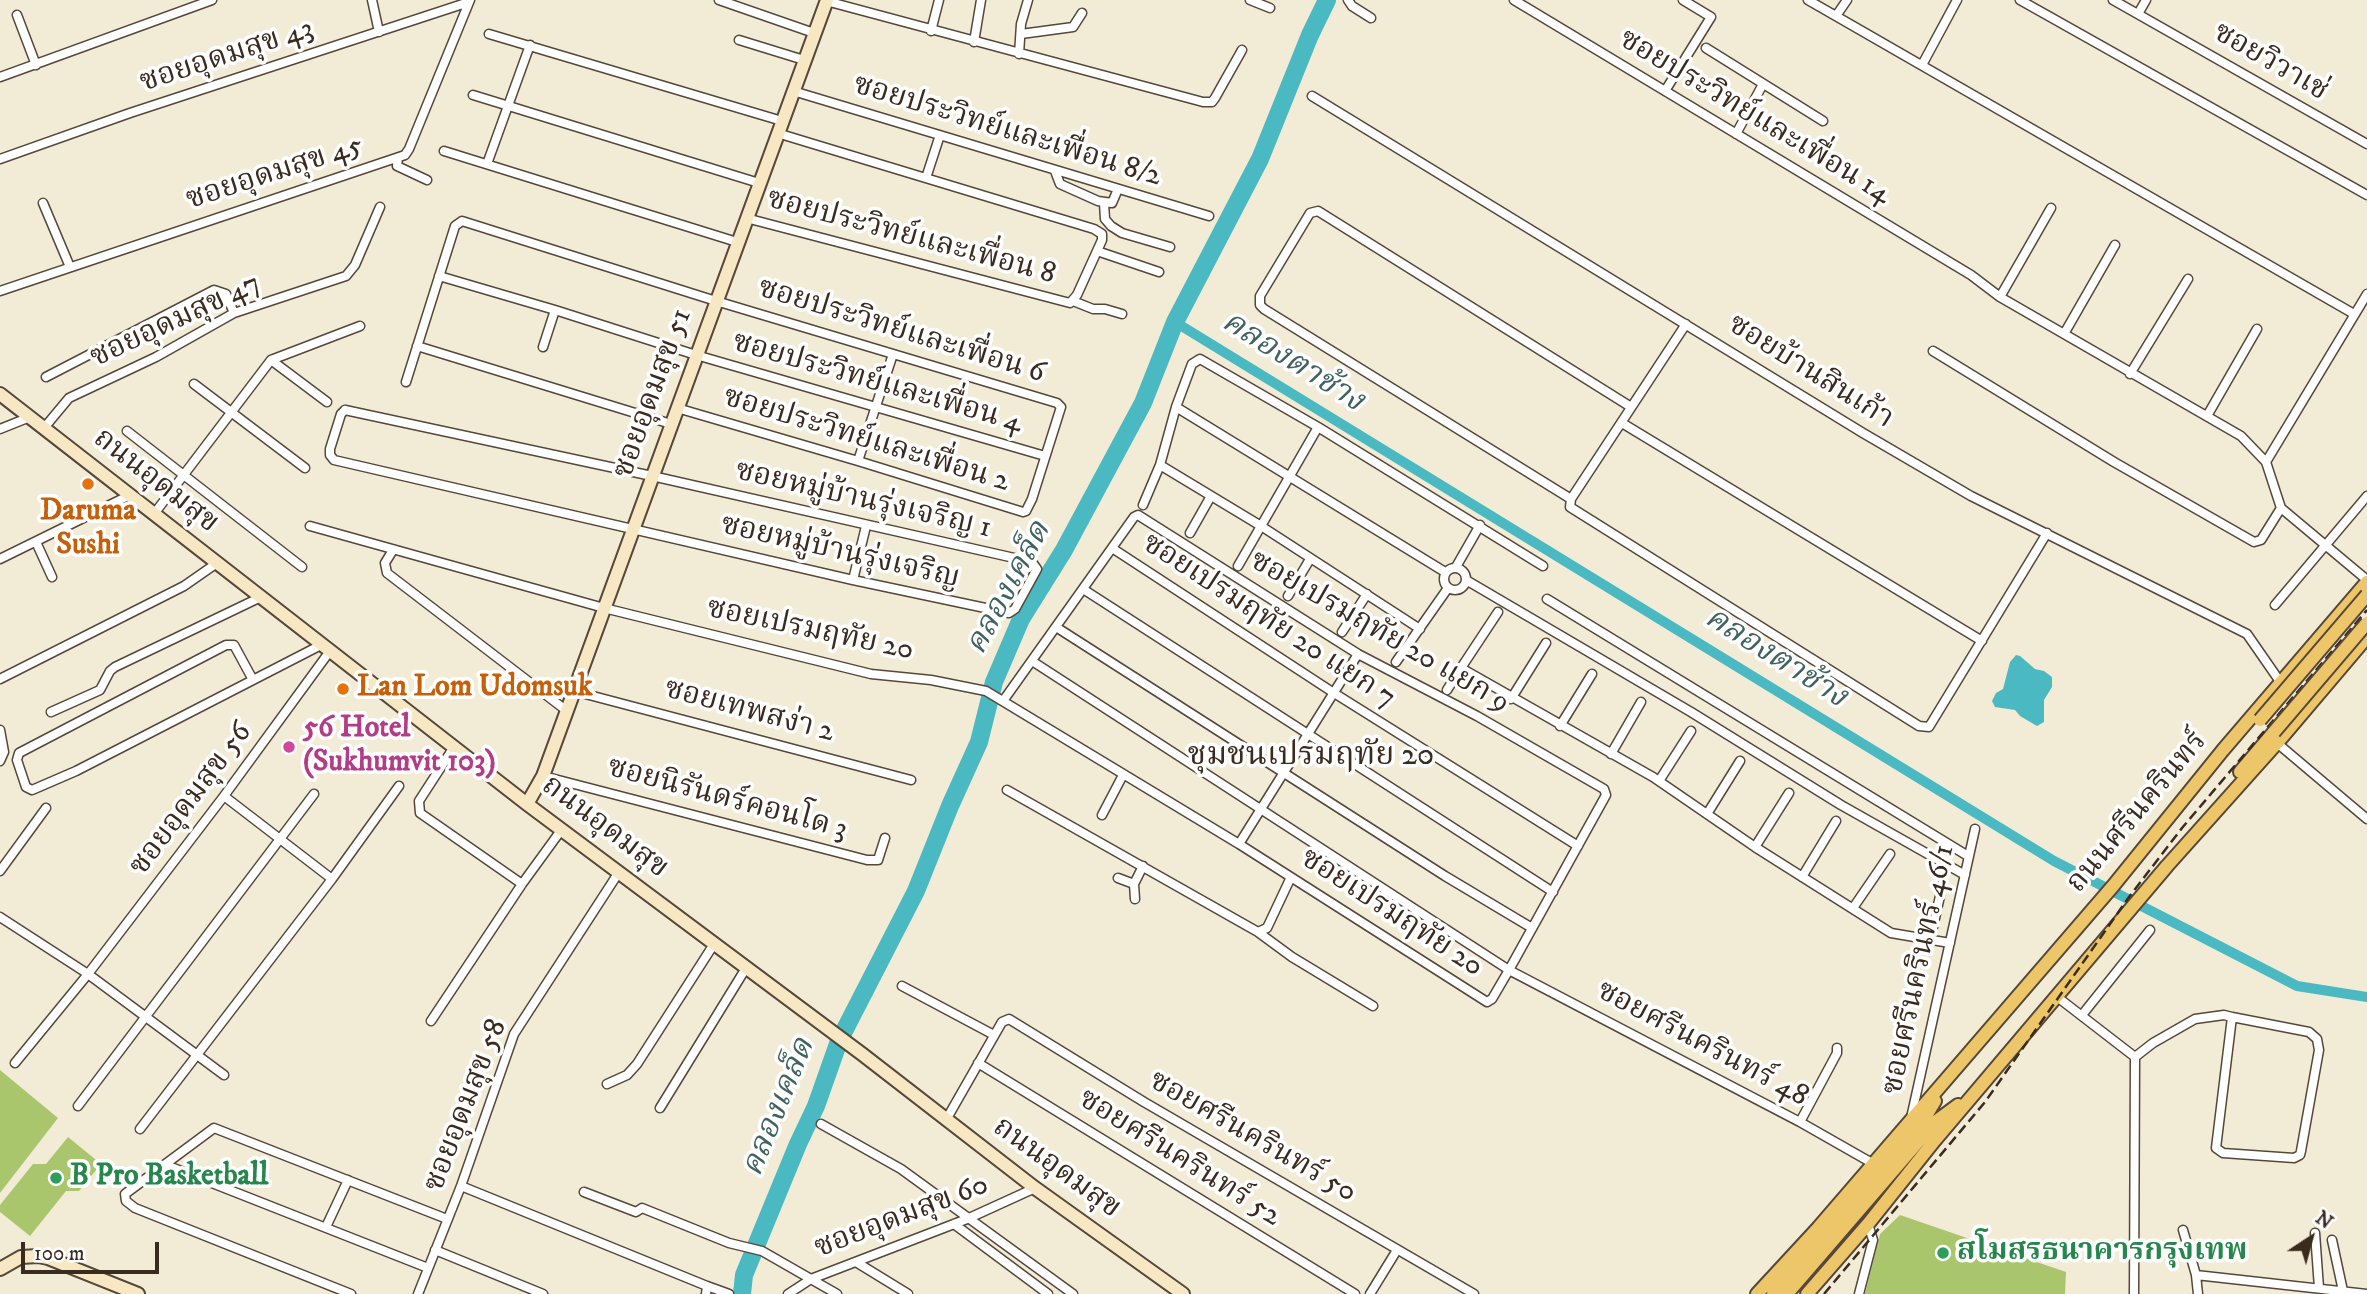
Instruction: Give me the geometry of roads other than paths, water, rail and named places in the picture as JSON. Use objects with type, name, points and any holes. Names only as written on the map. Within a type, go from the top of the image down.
[{"type":"main road","name":"ซอยอุดมสุข 51","points":[[527,804],[543,776],[827,1]]},
{"type":"main road","name":"ถนนอุดมสุข","points":[[0,394],[527,804],[862,1054],[1035,1188],[1184,1294]]},
{"type":"main road","name":"ถนนศรีนครินทร์","points":[[1757,1294],[1818,1228],[2113,886],[2367,581]]},
{"type":"main road","points":[[2144,849],[2367,595]]},
{"type":"main road","points":[[2275,737],[2367,623]]},
{"type":"main road","points":[[2275,737],[2314,699],[2367,637]]},
{"type":"main road","points":[[2284,680],[2305,670],[2314,675],[2317,681],[2314,699]]},
{"type":"main road","name":"ถนนศรีนครินทร์","points":[[1807,1294],[2167,866],[2205,814],[2275,737]]},
{"type":"main road","name":"ถนนศรีนครินทร์","points":[[1773,1294],[1926,1116],[1949,1076]]},
{"type":"main road","name":"ถนนศรีนครินทร์","points":[[1787,1294],[1935,1122],[1973,1095]]},
{"type":"main road","points":[[0,1269],[21,1257],[38,1256],[138,1294]]},
{"type":"street","points":[[0,77],[212,0]]},
{"type":"street","points":[[372,0],[379,32]]},
{"type":"street","points":[[719,0],[814,33]]},
{"type":"street","points":[[931,31],[939,0]]},
{"type":"street","points":[[974,42],[981,0]]},
{"type":"street","points":[[1019,54],[1021,24],[1028,0]]},
{"type":"street","points":[[1250,0],[1270,8]]},
{"type":"street","points":[[1348,0],[1352,6],[1371,18]]},
{"type":"street","name":"ซอยประวิทย์และเพื่อน 14","points":[[1514,0],[1971,275],[2000,297],[2241,436],[2266,462]]},
{"type":"street","points":[[1665,91],[1711,17],[1683,0]]},
{"type":"street","points":[[1808,0],[2354,314]]},
{"type":"street","points":[[1836,16],[1847,0]]},
{"type":"street","points":[[1922,65],[1957,0]]},
{"type":"street","points":[[2020,0],[2367,195]]},
{"type":"street","name":"ซอยวิวาเช่","points":[[2113,0],[2367,144]]},
{"type":"street","points":[[2138,14],[2146,0]]},
{"type":"street","name":"ซอยอุดมสุข 43","points":[[0,159],[130,113],[470,1]]},
{"type":"street","name":"ซอยอุดมสุข 45","points":[[0,291],[334,177],[398,162],[410,149],[470,1]]},
{"type":"street","points":[[827,1],[931,31],[1208,102],[1218,95],[1242,50]]},
{"type":"street","points":[[1021,34],[1073,27],[1082,13]]},
{"type":"street","points":[[18,15],[36,65]]},
{"type":"street","points":[[489,34],[779,127],[926,178],[1094,229],[1102,234],[1097,251],[1159,272]]},
{"type":"street","points":[[740,40],[804,60]]},
{"type":"street","points":[[487,164],[530,45]]},
{"type":"street","points":[[1706,48],[1823,121]]},
{"type":"street","points":[[1736,134],[1763,84]]},
{"type":"street","name":"ซอยประวิทย์และเพื่อน 8/2","points":[[793,91],[1209,216]]},
{"type":"street","points":[[473,95],[759,183]]},
{"type":"street","name":"ซอยบ้านสินเก้า","points":[[1312,96],[1863,433],[1971,496],[2247,634],[2284,680]]},
{"type":"street","points":[[926,178],[940,135]]},
{"type":"street","points":[[444,152],[737,242]]},
{"type":"street","points":[[398,162],[427,180]]},
{"type":"street","points":[[1055,171],[1060,184],[1104,203],[1115,200],[1118,189]]},
{"type":"street","points":[[43,203],[70,267]]},
{"type":"street","points":[[1104,203],[1105,219],[1111,226],[1122,233],[1170,247]]},
{"type":"street","name":"ซอยอุดมสุข 47","points":[[44,428],[69,398],[156,357],[234,313],[346,276],[355,265],[380,207]]},
{"type":"street","points":[[2000,297],[2052,208]]},
{"type":"street","points":[[1571,499],[1260,305],[1260,296],[1310,213],[1318,211],[1631,407]]},
{"type":"street","name":"ซอยประวิทย์และเพื่อน 8","points":[[746,218],[1070,303],[1097,251]]},
{"type":"street","name":"ซอยประวิทย์และเพื่อน 6","points":[[439,276],[455,226],[462,221],[716,301],[1060,404],[1060,414],[1045,456]]},
{"type":"street","points":[[2064,334],[2115,245]]},
{"type":"street","points":[[406,382],[439,276]]},
{"type":"street","name":"ซอยประวิทย์และเพื่อน 4","points":[[439,276],[696,355],[1045,456]]},
{"type":"street","points":[[2130,374],[2188,279]]},
{"type":"street","points":[[46,377],[215,290],[226,294],[234,313]]},
{"type":"street","points":[[2367,294],[2266,462],[2283,510],[2367,581]]},
{"type":"street","points":[[1073,301],[1093,309],[1122,314]]},
{"type":"street","points":[[543,347],[555,310]]},
{"type":"street","points":[[1686,324],[1571,499],[1570,507],[1924,728],[1929,727],[2047,533]]},
{"type":"street","points":[[154,514],[271,360],[360,326]]},
{"type":"street","points":[[2207,416],[2257,329]]},
{"type":"street","points":[[417,346],[671,425]]},
{"type":"street","points":[[1933,351],[2114,462],[2254,542],[2260,540],[2283,510]]},
{"type":"street","points":[[858,461],[894,354]]},
{"type":"street","points":[[1143,505],[1160,465],[1192,364],[1200,359],[1318,427],[1543,565]]},
{"type":"street","points":[[271,360],[327,402]]},
{"type":"street","points":[[194,384],[304,468]]},
{"type":"street","points":[[1177,407],[1445,572]]},
{"type":"street","name":"ซอยประวิทย์และเพื่อน 2","points":[[677,408],[1023,512],[1026,512],[1032,499],[1045,456]]},
{"type":"street","name":"ซอยหมู่บ้านรุ่งเจริญ 1","points":[[335,432],[345,410],[1032,562],[1037,569],[1025,590]]},
{"type":"street","points":[[0,429],[30,417]]},
{"type":"street","points":[[1622,423],[1982,641]]},
{"type":"street","points":[[1238,566],[1318,427]]},
{"type":"street","points":[[127,431],[302,567]]},
{"type":"street","name":"ซอยหมู่บ้านรุ่งเจริญ","points":[[335,432],[330,449],[334,460],[853,580],[1009,613],[1015,609],[1025,590]]},
{"type":"street","points":[[1160,465],[1261,526],[1420,629]]},
{"type":"street","points":[[0,559],[130,495]]},
{"type":"street","points":[[1190,533],[1211,496]]},
{"type":"street","points":[[2275,605],[2367,496]]},
{"type":"street","name":"ซอยเปรมฤทัย 20 แยก 9","points":[[1112,548],[1134,517],[1140,516],[1358,654],[1477,716],[1604,789]]},
{"type":"street","points":[[1448,588],[1443,578],[1445,572],[1456,567],[1480,525]]},
{"type":"street","name":"ซอยเปรมฤทัย 20","points":[[310,526],[604,608],[871,674],[931,680],[990,693],[1240,844],[1485,1002],[1492,999],[1553,892],[1606,795],[1604,789]]},
{"type":"street","points":[[853,580],[866,526]]},
{"type":"street","points":[[36,542],[52,577]]},
{"type":"street","points":[[1003,701],[1112,548]]},
{"type":"street","name":"ซอยเปรมฤทัย 20 แยก 7","points":[[1112,548],[1334,693],[1578,846]]},
{"type":"street","points":[[393,550],[385,563],[387,573],[566,711]]},
{"type":"street","points":[[1288,596],[1310,559]]},
{"type":"street","points":[[0,679],[184,586],[217,563]]},
{"type":"street","points":[[1456,567],[1463,572],[1466,580],[1965,875]]},
{"type":"street","points":[[1448,588],[1460,589],[1466,580]]},
{"type":"street","points":[[1396,662],[1448,588]]},
{"type":"street","points":[[1083,589],[1553,892]]},
{"type":"street","points":[[1342,632],[1367,594]]},
{"type":"street","points":[[51,712],[100,690],[115,667],[261,597]]},
{"type":"street","points":[[1547,600],[1968,856]]},
{"type":"street","points":[[1447,690],[1498,612]]},
{"type":"street","points":[[1056,626],[1445,876],[1532,928]]},
{"type":"street","points":[[1511,699],[1546,643]]},
{"type":"street","points":[[253,680],[234,645],[226,645],[19,753],[16,760],[26,787],[32,790],[76,771],[253,680],[326,648]]},
{"type":"street","name":"ซอยอุดมสุข 56","points":[[15,1063],[88,974],[223,796],[326,648]]},
{"type":"street","points":[[1240,844],[1358,654]]},
{"type":"street","name":"ซอยศรีนครินทร์ 48","points":[[1032,661],[1509,970],[1800,1122],[1872,1163]]},
{"type":"street","points":[[1461,668],[1511,699],[1659,781],[1755,847],[1891,933],[1950,943]]},
{"type":"street","points":[[1560,726],[1592,674]]},
{"type":"street","name":"ซอยเทพสง่า 2","points":[[574,691],[911,780]]},
{"type":"street","points":[[1611,754],[1641,702]]},
{"type":"street","points":[[0,730],[4,752],[0,761]]},
{"type":"street","points":[[1659,781],[1692,731]]},
{"type":"street","points":[[2275,737],[2367,819]]},
{"type":"street","points":[[454,747],[419,801],[420,813],[522,884]]},
{"type":"street","points":[[1707,814],[1740,761]]},
{"type":"street","points":[[1102,815],[1123,775]]},
{"type":"street","name":"ซอยนิรันดร์คอนโด 3","points":[[543,776],[867,860],[878,860],[885,838]]},
{"type":"street","points":[[140,1129],[332,879],[399,786]]},
{"type":"street","points":[[1007,790],[1258,932],[1292,957],[1373,1006]]},
{"type":"street","points":[[1755,847],[1789,793]]},
{"type":"street","points":[[78,1106],[314,794]]},
{"type":"street","points":[[223,796],[332,879]]},
{"type":"street","points":[[0,871],[46,808]]},
{"type":"street","points":[[1802,877],[1836,821]]},
{"type":"street","points":[[431,1021],[562,829]]},
{"type":"street","name":"ซอยศรีนครินทร์ 46/1","points":[[1911,1121],[1975,829]]},
{"type":"street","points":[[1853,908],[1890,854]]},
{"type":"street","points":[[1135,898],[1134,884],[1143,866]]},
{"type":"street","name":"ซอยอุดมสุข 58","points":[[418,1294],[461,1186],[514,1034],[619,872]]},
{"type":"street","points":[[1258,932],[1267,928],[1291,877]]},
{"type":"street","points":[[1118,878],[1134,884]]},
{"type":"street","points":[[1930,940],[1943,883]]},
{"type":"street","points":[[0,916],[88,974],[224,1075]]},
{"type":"street","points":[[2082,1015],[2150,930]]},
{"type":"street","points":[[607,1084],[627,1075],[637,1064],[714,944]]},
{"type":"street","points":[[660,1108],[746,968]]},
{"type":"street","points":[[902,986],[994,1035],[946,1120]]},
{"type":"street","points":[[2056,996],[2135,1057]]},
{"type":"street","points":[[2135,1057],[2153,1043],[2195,1019],[2224,1015],[2309,1032],[2317,1038],[2319,1049],[2300,1155],[2294,1158],[2223,1153],[2216,1148],[2232,1017]]},
{"type":"street","name":"ซอยศรีนครินทร์ 50","points":[[994,1035],[1002,1022],[1009,1019],[1144,1102],[1474,1294]]},
{"type":"street","points":[[1800,1122],[1838,1053],[1838,1048]]},
{"type":"street","points":[[2134,1294],[2135,1057]]},
{"type":"street","name":"ซอยศรีนครินทร์ 52","points":[[978,1063],[1355,1294]]},
{"type":"street","points":[[821,1124],[901,1168],[1073,1294]]},
{"type":"street","points":[[351,1294],[135,1208],[124,1198],[127,1190],[166,1165],[214,1128],[447,1219]]},
{"type":"street","points":[[166,1165],[428,1268]]},
{"type":"street","points":[[326,1227],[348,1180]]},
{"type":"street","points":[[461,1186],[707,1290],[729,1294]]},
{"type":"street","name":"ซอยอุดมสุข 60","points":[[788,1294],[811,1279],[954,1224],[1035,1188]]},
{"type":"street","points":[[584,1192],[636,1212],[642,1208],[729,1243],[762,1251],[837,1294]]},
{"type":"street","points":[[954,1224],[1048,1294]]},
{"type":"street","points":[[1859,1294],[1873,1240],[1868,1224]]},
{"type":"street","points":[[2183,1230],[2196,1275],[2197,1294]]},
{"type":"street","points":[[2315,1233],[2319,1288]]},
{"type":"street","points":[[2332,1240],[2343,1291]]},
{"type":"street","points":[[435,1250],[543,1294]]},
{"type":"street","points":[[1370,1294],[1397,1250]]},
{"type":"street","points":[[856,1262],[908,1294]]},
{"type":"street","points":[[2196,1275],[2366,1294]]},
{"type":"water","points":[[2016,655],[2052,677],[2052,687],[2044,700],[2044,722],[2037,726],[2015,710],[1995,707],[1992,701],[1996,693],[2003,689],[2010,662]]},
{"type":"waterway","name":"คลองเคล็ด","points":[[742,1294],[744,1275],[816,1106],[839,1041],[916,891],[979,742],[994,682],[1021,619],[1064,550],[1143,403],[1175,322],[1260,159],[1327,0]]},
{"type":"waterway","name":"คลองตาช้าง","points":[[1175,322],[2054,861],[2297,986],[2367,997]]},
{"type":"railway","points":[[1824,1294],[1985,1102],[2129,897],[2182,828],[2367,610]]},
{"type":"place","name":"Daruma Sushi","points":[[88,484]]},
{"type":"place","name":"Lan Lom Udomsuk","points":[[343,689]]},
{"type":"place","name":"56 Hotel (Sukhumvit 103)","points":[[289,747]]},
{"type":"place","name":"B Pro Basketball","points":[[56,1178]]},
{"type":"place","name":"สโมสรธนาคารกรุงเทพ","points":[[1943,1253]]},
{"type":"district","name":"ชุมชนเปรมฤทัย 20","points":[[1311,757]]}]
